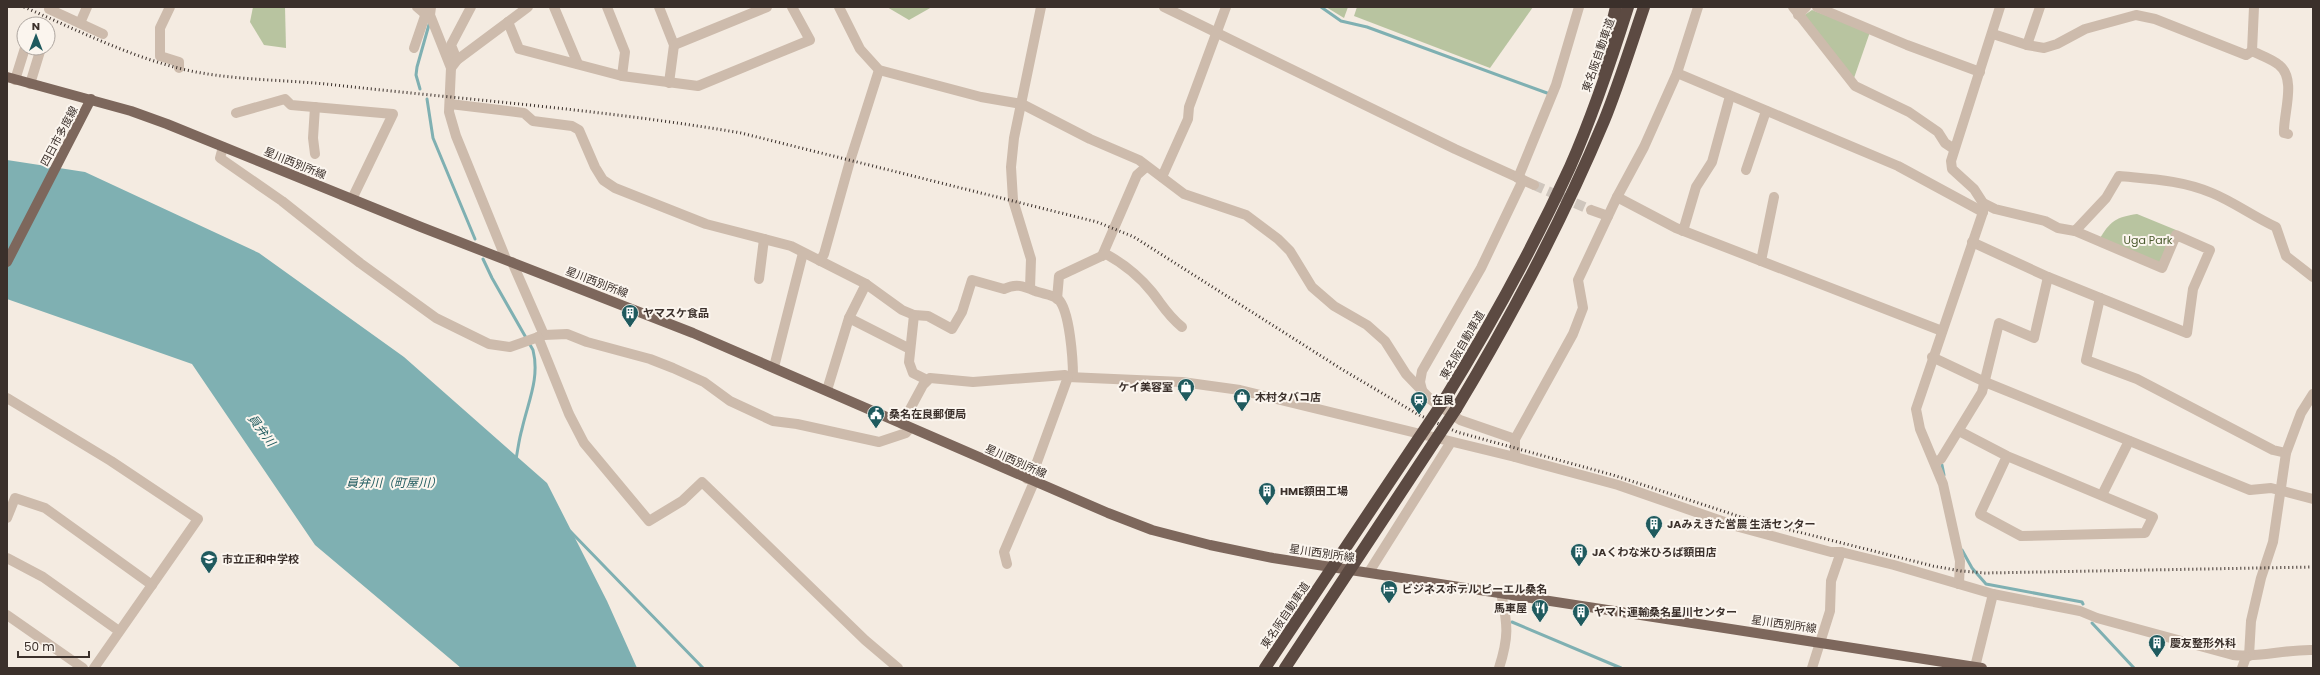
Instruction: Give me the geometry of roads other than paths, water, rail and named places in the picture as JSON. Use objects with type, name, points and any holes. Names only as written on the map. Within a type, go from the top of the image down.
[{"type":"highway","points":[[1591,116],[1616,7]]},
{"type":"highway","name":"東名阪自動車道","points":[[1265,668],[1443,402],[1478,344],[1527,255],[1570,166],[1591,116],[1628,7]]},
{"type":"highway","points":[[1605,119],[1644,7]]},
{"type":"highway","points":[[1285,668],[1456,409],[1490,352],[1540,262],[1632,59],[1650,7]]},
{"type":"main road","name":"四日市多度線","points":[[7,262],[90,103],[11,78]]},
{"type":"main road","name":"星川西別所線","points":[[90,103],[131,110],[352,199],[687,330],[828,390],[1031,481],[1152,530],[1210,545],[1273,558],[1821,642],[1978,668]]},
{"type":"street","points":[[80,23],[87,7]]},
{"type":"street","points":[[170,7],[160,28],[160,56],[179,62],[179,68]]},
{"type":"street","points":[[417,7],[429,12]]},
{"type":"street","points":[[471,7],[451,45],[454,64],[449,112],[456,136],[509,261],[535,338],[569,414],[584,443],[649,521],[682,501],[702,482],[865,640],[898,668]]},
{"type":"street","points":[[454,64],[528,7]]},
{"type":"street","points":[[554,7],[578,64]]},
{"type":"street","points":[[607,7],[625,52],[622,76]]},
{"type":"street","points":[[659,7],[674,45],[669,83]]},
{"type":"street","points":[[674,45],[767,7]]},
{"type":"street","points":[[508,22],[519,50],[622,76],[698,86],[810,40],[792,7]]},
{"type":"street","points":[[839,7],[860,49],[880,70],[975,96],[1022,104],[1090,139],[1139,160],[1146,167],[1184,194],[1246,215],[1278,239],[1290,251],[1312,287],[1334,306],[1377,333],[1385,341],[1406,374],[1431,400],[1460,420],[1515,439]]},
{"type":"street","points":[[1030,288],[1031,259],[1013,200],[1011,187],[1013,147],[1041,7]]},
{"type":"street","points":[[1164,7],[1534,185]]},
{"type":"street","points":[[1162,177],[1188,119],[1190,107],[1226,7]]},
{"type":"street","points":[[1422,390],[1420,382],[1422,371],[1481,268],[1521,179],[1556,85],[1579,7]]},
{"type":"street","points":[[1515,457],[1515,439],[1573,334],[1582,308],[1578,280],[1617,197],[1644,147],[1677,73],[1698,7]]},
{"type":"street","points":[[1806,7],[1796,11],[1855,86],[1909,112],[1938,132],[1945,143],[1954,149]]},
{"type":"street","points":[[1817,7],[1907,45],[1980,72]]},
{"type":"street","points":[[2027,45],[2040,7]]},
{"type":"street","points":[[1992,34],[2027,45],[2044,48],[2057,44],[2085,29],[2136,15],[2155,19],[2246,56],[2252,51],[2254,7]]},
{"type":"street","points":[[48,8],[103,34]]},
{"type":"street","points":[[1959,584],[1960,561],[1943,484],[1920,429],[1916,409],[1983,207],[1974,189],[1952,169],[1950,161],[1992,34],[1998,8]]},
{"type":"street","points":[[429,12],[433,25],[454,64]]},
{"type":"street","points":[[414,48],[429,12]]},
{"type":"street","points":[[2252,51],[2280,65],[2286,74],[2288,96],[2283,121],[2284,133],[2288,134]]},
{"type":"street","points":[[11,78],[21,56]]},
{"type":"street","points":[[30,84],[39,56]]},
{"type":"street","points":[[820,261],[824,254],[850,161],[880,70]]},
{"type":"street","points":[[1677,73],[1898,166],[1983,207],[2045,221],[2058,228],[2075,231],[2162,268],[2176,235],[2210,250],[2193,289],[2187,333],[2048,277],[1972,242]]},
{"type":"street","points":[[1683,231],[1696,187],[1712,162],[1730,96]]},
{"type":"street","points":[[236,113],[285,99],[291,104],[392,114],[352,199]]},
{"type":"street","points":[[450,104],[524,113],[533,121],[572,126],[579,130],[583,135],[595,167],[603,180],[615,188],[706,224],[790,246],[866,284],[883,298],[914,314],[928,316],[952,329],[962,312],[972,280],[1004,289],[1013,284],[1030,288],[1057,299],[1063,308],[1070,336],[1071,377],[1037,462],[1004,552],[1007,564]]},
{"type":"street","points":[[315,107],[313,138],[315,154]]},
{"type":"street","points":[[1746,170],[1766,111]]},
{"type":"street","points":[[223,147],[220,158],[282,201],[384,281],[436,318],[489,344],[510,347],[535,338],[567,334],[606,348],[650,359],[704,382],[730,402],[773,421],[797,424],[879,442],[885,442],[906,433],[906,426],[923,385],[930,378],[973,382],[1042,375],[1065,375],[1071,377],[1182,382],[1240,390],[1515,457],[1618,485],[1739,527],[1831,552],[1841,552],[1993,594],[2080,611],[2097,618],[2247,656],[2266,653],[2313,650]]},
{"type":"street","points":[[1102,256],[1137,175],[1146,167]]},
{"type":"street","points":[[2075,231],[2106,198],[2118,176],[2172,181],[2211,192],[2276,227],[2286,256],[2313,277]]},
{"type":"street","points":[[1617,197],[1683,231],[1942,331]]},
{"type":"street","points":[[1761,261],[1774,197]]},
{"type":"street","points":[[1591,210],[1608,216]]},
{"type":"street","points":[[759,279],[764,239]]},
{"type":"street","points":[[774,368],[803,253]]},
{"type":"street","points":[[1057,299],[1059,276],[1106,254],[1131,270],[1152,293],[1168,316],[1182,328]]},
{"type":"street","points":[[1935,462],[1941,459],[1982,392],[1999,323],[2034,338],[2048,277]]},
{"type":"street","points":[[828,390],[848,318],[866,284]]},
{"type":"street","points":[[2100,298],[2086,360],[2137,379],[2273,450],[2286,453]]},
{"type":"street","points":[[914,314],[909,362],[913,372],[927,380]]},
{"type":"street","points":[[848,318],[910,350]]},
{"type":"street","points":[[1932,357],[1985,382],[2128,442],[2250,490],[2271,488],[2313,499]]},
{"type":"street","points":[[2242,668],[2247,656],[2251,620],[2261,578],[2273,542],[2282,490],[2286,453],[2301,413],[2313,394]]},
{"type":"street","points":[[7,398],[111,461],[198,519],[94,668]]},
{"type":"street","points":[[1959,431],[2006,456],[2153,517],[2145,533],[2021,536],[1980,514],[2006,456]]},
{"type":"street","points":[[1369,572],[1451,442]]},
{"type":"street","points":[[2102,495],[2128,442]]},
{"type":"street","points":[[7,518],[15,498],[45,508],[152,585]]},
{"type":"street","points":[[1812,668],[1830,611],[1831,581],[1841,552]]},
{"type":"street","points":[[7,558],[43,577],[120,631]]},
{"type":"street","points":[[1499,668],[1507,643],[1508,628],[1501,593]]},
{"type":"street","points":[[1978,668],[1993,594]]},
{"type":"street","points":[[7,615],[83,668]]},
{"type":"water","name":"員弁川（町屋川）","points":[[7,160],[85,172],[259,253],[404,357],[547,483],[607,601],[637,668],[461,668],[315,545],[192,364],[7,299]]},
{"type":"waterway","points":[[1321,7],[1341,21],[1367,27],[1547,93]]},
{"type":"waterway","points":[[420,89],[416,75],[417,67],[430,21]]},
{"type":"waterway","points":[[427,99],[433,138],[475,239]]},
{"type":"waterway","points":[[483,259],[492,278],[533,350],[535,360],[534,380],[516,459]]},
{"type":"waterway","points":[[1942,465],[1944,475]]},
{"type":"waterway","points":[[570,531],[703,668]]},
{"type":"waterway","points":[[1962,550],[1972,568],[1986,584],[2082,602],[2083,604]]},
{"type":"waterway","points":[[1512,622],[1621,668]]},
{"type":"waterway","points":[[2092,623],[2134,668]]},
{"type":"tunnel","points":[[1534,185],[1591,210]]},
{"type":"railway","points":[[24,7],[138,56],[197,72],[236,78],[315,83],[538,106],[640,118],[741,133],[1097,222],[1134,237],[1343,370],[1419,415],[1457,432],[1613,475],[1747,519],[1933,566],[1961,571],[1985,573],[2313,567]]},
{"type":"place","name":"ヤマスケ食品","points":[[630,328]]},
{"type":"place","name":"ケイ美容室","points":[[1186,402]]},
{"type":"place","name":"木村タバコ店","points":[[1242,412]]},
{"type":"place","name":"在良","points":[[1419,415]]},
{"type":"place","name":"桑名在良郵便局","points":[[876,429]]},
{"type":"place","name":"HME額田工場","points":[[1267,506]]},
{"type":"place","name":"JAみえきた営農 生活センター","points":[[1654,539]]},
{"type":"place","name":"JAくわな米ひろば額田店","points":[[1579,567]]},
{"type":"place","name":"市立正和中学校","points":[[209,574]]},
{"type":"place","name":"ビジネスホテル ピーエル桑名","points":[[1389,604]]},
{"type":"place","name":"馬車屋","points":[[1540,623]]},
{"type":"place","name":"ヤマト運輸桑名星川センター","points":[[1581,627]]},
{"type":"place","name":"慶友整形外科","points":[[2157,658]]},
{"type":"park label","name":"Uga Park","points":[[2148,240]]},
{"type":"water label","name":"員弁川","points":[[262,430]]}]
